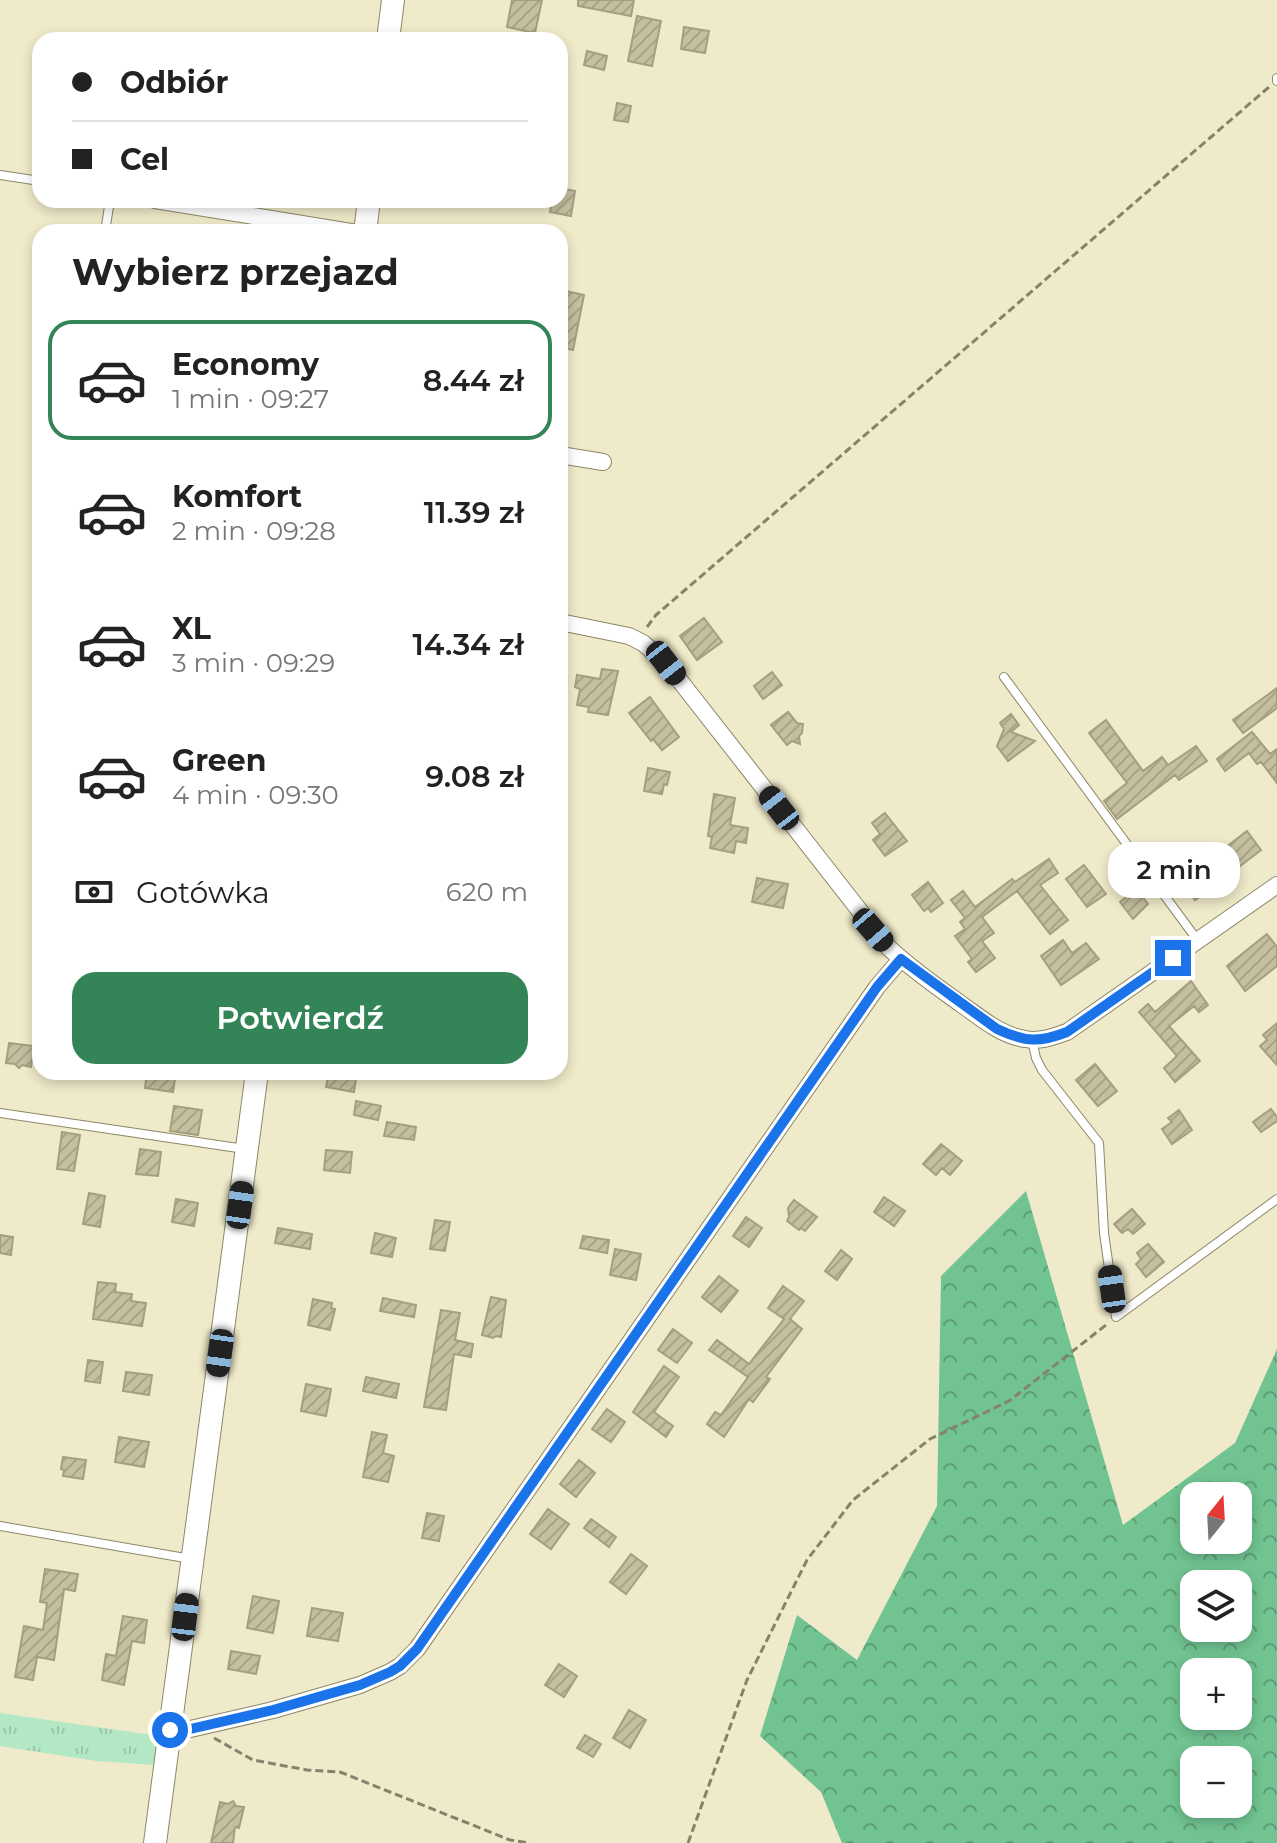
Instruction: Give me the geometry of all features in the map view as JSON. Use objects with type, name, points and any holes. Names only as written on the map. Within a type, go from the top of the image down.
[{"type":"street","points":[[389,32],[393,0]]},
{"type":"street","points":[[204,208],[302,224]]},
{"type":"street","points":[[568,456],[603,462]]},
{"type":"street","points":[[568,624],[638,640],[666,663],[873,930],[901,959],[997,1029],[1012,1036],[1048,1039],[1067,1032],[1277,885]]},
{"type":"street","points":[[170,1730],[273,1710],[375,1679],[400,1666],[417,1649],[877,987],[901,959]]},
{"type":"street","points":[[155,1843],[256,1080]]},
{"type":"lane","points":[[0,175],[32,180]]},
{"type":"lane","points":[[1004,677],[1198,941]]},
{"type":"lane","points":[[1032,1040],[1042,1070],[1099,1143],[1104,1233],[1116,1317],[1277,1199]]},
{"type":"lane","points":[[0,1113],[247,1149]]},
{"type":"lane","points":[[0,1526],[192,1560]]},
{"type":"path","points":[[638,640],[656,615],[1277,79]]},
{"type":"path","points":[[688,1843],[747,1680],[807,1560],[853,1500],[930,1439],[1009,1401],[1116,1317]]},
{"type":"path","points":[[203,1726],[215,1740],[253,1760],[307,1770],[340,1772],[510,1840],[530,1843]]},
{"type":"green space","points":[[1026,1191],[1123,1525],[1180,1483],[1180,1554],[1252,1554],[1252,1482],[1182,1482],[1235,1443],[1277,1349],[1277,1843],[842,1843],[821,1792],[760,1736],[797,1615],[857,1660],[937,1506],[941,1276]]},
{"type":"green space","points":[[0,1713],[159,1736],[155,1765],[96,1761],[0,1746]]},
{"type":"building","points":[[512,0],[542,0],[535,32],[507,27]]},
{"type":"building","points":[[578,0],[634,0],[631,16],[578,6]]},
{"type":"building","points":[[637,16],[661,21],[652,66],[628,61]]},
{"type":"building","points":[[684,27],[709,31],[705,53],[681,49]]},
{"type":"building","points":[[587,51],[607,56],[604,70],[584,65]]},
{"type":"building","points":[[617,103],[631,106],[628,122],[614,120]]},
{"type":"building","points":[[568,190],[575,191],[571,216],[550,212],[551,208],[568,208]]},
{"type":"building","points":[[568,291],[584,295],[573,350],[568,349]]},
{"type":"building","points":[[704,618],[722,642],[697,660],[680,636]]},
{"type":"building","points":[[602,669],[618,671],[608,715],[588,712],[589,707],[577,705],[580,689],[575,687],[577,675],[600,679]]},
{"type":"building","points":[[772,672],[782,685],[763,699],[754,686]]},
{"type":"building","points":[[1277,688],[1277,708],[1243,733],[1233,720]]},
{"type":"building","points":[[650,697],[679,737],[662,750],[629,713]]},
{"type":"building","points":[[788,712],[797,723],[803,724],[800,744],[792,741],[787,745],[771,725]]},
{"type":"building","points":[[1011,714],[1019,725],[1011,732],[1035,741],[1008,761],[997,746],[1004,729],[1000,723]]},
{"type":"building","points":[[1106,720],[1143,771],[1162,757],[1168,765],[1196,746],[1207,761],[1179,780],[1175,775],[1117,819],[1104,801],[1127,783],[1089,733]]},
{"type":"building","points":[[1252,732],[1270,754],[1277,749],[1277,783],[1261,762],[1257,764],[1249,753],[1225,771],[1217,759]]},
{"type":"building","points":[[648,768],[670,772],[662,794],[644,791]]},
{"type":"building","points":[[714,794],[735,798],[730,825],[748,828],[746,843],[736,841],[734,853],[710,848],[712,837],[708,836]]},
{"type":"building","points":[[885,813],[907,841],[885,856],[873,840],[880,834],[872,823]]},
{"type":"building","points":[[1247,831],[1261,850],[1240,866],[1225,848]]},
{"type":"building","points":[[1196,858],[1216,885],[1195,900],[1182,883],[1192,876],[1184,866]]},
{"type":"building","points":[[1049,859],[1058,873],[1040,885],[1068,920],[1050,934],[1017,891],[982,917],[994,933],[982,941],[995,958],[976,972],[968,962],[972,959],[955,936],[965,929],[960,922],[965,918],[951,900],[963,891],[975,907],[1012,879],[1015,882]]},
{"type":"building","points":[[1084,865],[1106,894],[1087,907],[1066,879]]},
{"type":"building","points":[[757,878],[788,884],[783,908],[752,902]]},
{"type":"building","points":[[928,882],[943,903],[931,912],[928,908],[924,911],[912,895]]},
{"type":"building","points":[[1136,889],[1148,904],[1133,919],[1120,902]]},
{"type":"building","points":[[1267,934],[1277,947],[1277,966],[1245,991],[1227,966]]},
{"type":"building","points":[[1063,940],[1072,953],[1086,943],[1099,959],[1061,985],[1041,956]]},
{"type":"building","points":[[1191,981],[1208,1005],[1199,1012],[1194,1006],[1169,1026],[1200,1061],[1175,1082],[1164,1068],[1177,1056],[1139,1012],[1148,1004],[1155,1012]]},
{"type":"building","points":[[1277,1023],[1277,1065],[1260,1046],[1267,1040],[1263,1035]]},
{"type":"building","points":[[9,1043],[32,1046],[31,1067],[22,1065],[19,1068],[6,1063]]},
{"type":"building","points":[[1095,1064],[1117,1091],[1098,1106],[1076,1080]]},
{"type":"building","points":[[146,1080],[175,1080],[173,1092],[145,1088]]},
{"type":"building","points":[[327,1080],[356,1080],[354,1092],[326,1087]]},
{"type":"building","points":[[356,1101],[381,1106],[378,1120],[354,1115]]},
{"type":"building","points":[[174,1106],[202,1110],[198,1135],[170,1131]]},
{"type":"building","points":[[1271,1109],[1277,1121],[1261,1132],[1253,1122]]},
{"type":"building","points":[[1179,1110],[1192,1130],[1172,1144],[1162,1129],[1172,1122],[1168,1118]]},
{"type":"building","points":[[387,1122],[416,1127],[414,1140],[384,1136]]},
{"type":"building","points":[[62,1132],[80,1135],[74,1171],[57,1169]]},
{"type":"building","points":[[941,1144],[962,1161],[950,1175],[942,1168],[936,1175],[923,1164]]},
{"type":"building","points":[[140,1149],[161,1152],[158,1176],[136,1174]]},
{"type":"building","points":[[326,1150],[352,1152],[350,1173],[324,1170]]},
{"type":"building","points":[[89,1193],[105,1196],[100,1227],[83,1224]]},
{"type":"building","points":[[884,1197],[905,1211],[894,1226],[874,1212]]},
{"type":"building","points":[[176,1199],[198,1203],[194,1226],[172,1222]]},
{"type":"building","points":[[794,1200],[817,1217],[805,1231],[787,1221],[788,1208]]},
{"type":"building","points":[[1132,1209],[1145,1224],[1133,1234],[1128,1229],[1122,1233],[1114,1224]]},
{"type":"building","points":[[746,1217],[762,1228],[749,1247],[733,1236]]},
{"type":"building","points":[[435,1220],[450,1222],[445,1251],[430,1249]]},
{"type":"building","points":[[278,1228],[312,1234],[310,1249],[275,1243]]},
{"type":"building","points":[[375,1233],[396,1238],[392,1257],[371,1253]]},
{"type":"building","points":[[0,1235],[13,1237],[11,1255],[0,1253]]},
{"type":"building","points":[[583,1236],[609,1240],[607,1253],[580,1248]]},
{"type":"building","points":[[1148,1244],[1164,1262],[1146,1277],[1136,1264],[1141,1259],[1137,1253]]},
{"type":"building","points":[[615,1249],[641,1254],[636,1280],[610,1275]]},
{"type":"building","points":[[841,1250],[852,1259],[837,1280],[825,1271]]},
{"type":"building","points":[[719,1276],[738,1291],[721,1312],[702,1297]]},
{"type":"building","points":[[98,1282],[116,1284],[115,1292],[132,1294],[131,1301],[146,1303],[142,1326],[93,1319]]},
{"type":"building","points":[[783,1286],[804,1301],[790,1319],[802,1329],[766,1377],[770,1379],[753,1402],[749,1399],[724,1437],[707,1424],[715,1412],[721,1415],[748,1377],[709,1350],[717,1340],[749,1364],[784,1319],[768,1308]]},
{"type":"building","points":[[491,1297],[506,1300],[501,1337],[482,1335]]},
{"type":"building","points":[[383,1298],[416,1305],[414,1317],[380,1311]]},
{"type":"building","points":[[313,1299],[332,1303],[331,1308],[335,1309],[330,1330],[308,1325]]},
{"type":"building","points":[[441,1310],[460,1313],[455,1340],[473,1344],[471,1357],[454,1354],[446,1410],[424,1407]]},
{"type":"building","points":[[673,1329],[692,1343],[677,1363],[658,1350]]},
{"type":"building","points":[[88,1360],[103,1362],[100,1383],[85,1381]]},
{"type":"building","points":[[664,1366],[679,1377],[654,1412],[673,1426],[666,1437],[633,1412]]},
{"type":"building","points":[[126,1372],[152,1375],[149,1395],[123,1391]]},
{"type":"building","points":[[366,1377],[399,1384],[396,1398],[363,1391]]},
{"type":"building","points":[[306,1384],[331,1389],[326,1416],[301,1411]]},
{"type":"building","points":[[607,1409],[625,1422],[611,1442],[592,1429]]},
{"type":"building","points":[[372,1432],[387,1435],[383,1453],[394,1456],[388,1482],[363,1477]]},
{"type":"building","points":[[119,1437],[149,1442],[144,1467],[115,1462]]},
{"type":"building","points":[[63,1457],[86,1460],[83,1479],[63,1476]]},
{"type":"building","points":[[579,1460],[595,1473],[576,1497],[560,1484]]},
{"type":"building","points":[[548,1509],[569,1524],[551,1549],[530,1534]]},
{"type":"building","points":[[427,1513],[444,1516],[439,1541],[422,1538]]},
{"type":"building","points":[[591,1519],[616,1537],[609,1547],[584,1528]]},
{"type":"building","points":[[631,1554],[647,1566],[626,1594],[610,1582]]},
{"type":"building","points":[[45,1569],[78,1574],[75,1591],[64,1589],[54,1660],[37,1657],[33,1680],[15,1677],[24,1626],[43,1630],[47,1603],[40,1602]]},
{"type":"building","points":[[253,1596],[279,1601],[273,1633],[247,1628]]},
{"type":"building","points":[[312,1608],[343,1613],[338,1641],[307,1636]]},
{"type":"building","points":[[123,1616],[147,1620],[144,1643],[132,1641],[124,1685],[102,1680],[106,1654],[116,1656]]},
{"type":"building","points":[[231,1651],[260,1656],[256,1674],[228,1669]]},
{"type":"building","points":[[559,1664],[577,1676],[564,1697],[545,1685]]},
{"type":"building","points":[[629,1710],[646,1720],[630,1748],[613,1738]]},
{"type":"building","points":[[585,1735],[601,1744],[593,1757],[577,1748]]},
{"type":"building","points":[[233,1801],[236,1806],[244,1807],[239,1828],[235,1827],[233,1843],[211,1843],[220,1802],[228,1804]]},
{"type":"route","points":[[170,1730],[186,1730],[273,1710],[360,1685],[400,1666],[417,1649],[877,987],[901,959],[997,1029],[1032,1040],[1048,1039],[1067,1032],[1173,958]]}]
